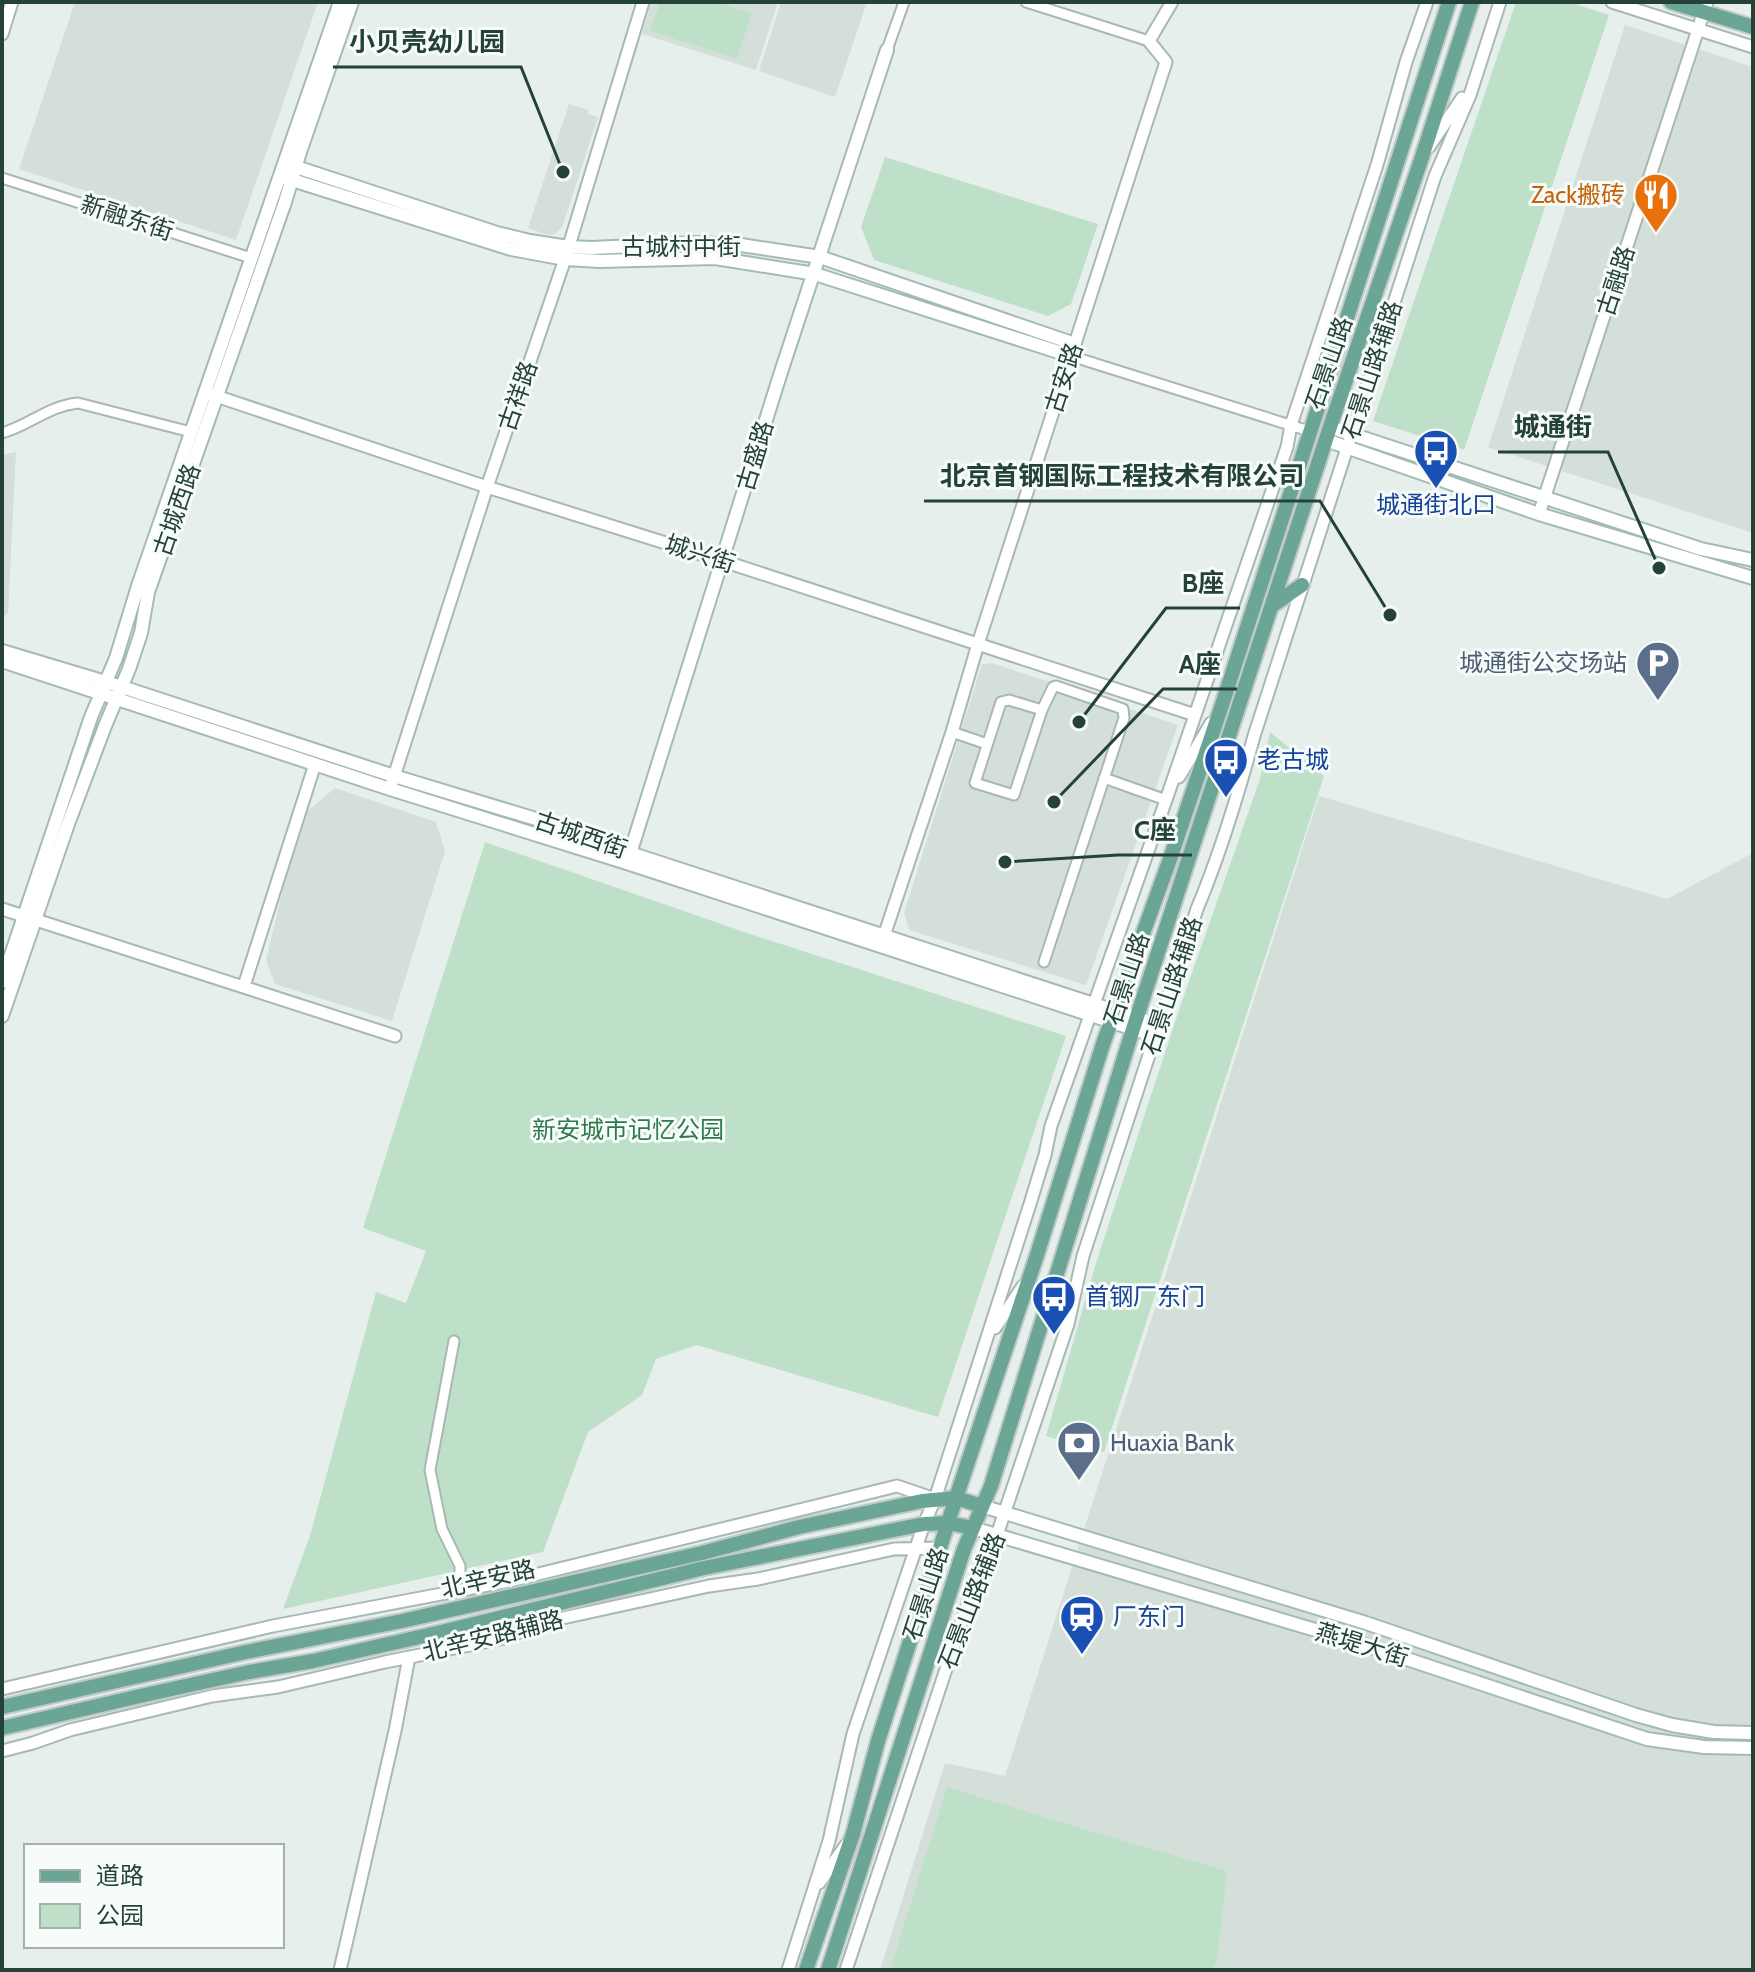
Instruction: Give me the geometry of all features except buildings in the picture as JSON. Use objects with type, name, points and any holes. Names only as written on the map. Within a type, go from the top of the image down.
[{"type":"main road","name":"古城西路","points":[[2,982],[68,824],[141,633],[148,592],[251,258],[288,171],[340,2]]},
{"type":"main road","name":"古城西路","points":[[2,1016],[91,717],[116,658],[191,432],[211,394],[288,171],[352,2]]},
{"type":"main road","name":"石景山路","points":[[806,1970],[853,1834],[878,1741],[1113,1017],[1222,705],[1449,2]]},
{"type":"main road","name":"石景山路","points":[[828,1970],[903,1734],[973,1528],[991,1486],[1135,1024],[1472,2]]},
{"type":"main road","points":[[1671,2],[1705,7],[1753,27]]},
{"type":"main road","name":"古盛路","points":[[628,858],[781,372],[887,50]]},
{"type":"main road","name":"古城村中街","points":[[288,171],[600,261],[715,258],[815,274],[1073,350]]},
{"type":"main road","name":"古城村中街","points":[[567,253],[592,248],[696,243],[741,245],[820,257],[1073,350]]},
{"type":"main road","points":[[1328,434],[1545,497],[1701,549],[1753,560]]},
{"type":"main road","points":[[1348,440],[1539,514],[1753,578]]},
{"type":"main road","points":[[1272,605],[1302,585]]},
{"type":"main road","name":"古城西街","points":[[2,651],[103,688]]},
{"type":"main road","name":"古城西街","points":[[2,661],[103,688],[392,782]]},
{"type":"main road","name":"古城西街","points":[[119,693],[315,764],[605,840],[628,858],[1156,1031]]},
{"type":"main road","name":"北辛安路","points":[[2,1707],[402,1621],[702,1553],[799,1527],[935,1499],[956,1498],[982,1506]]},
{"type":"main road","name":"燕堤大街","points":[[982,1506],[1366,1623],[1636,1715],[1714,1732],[1753,1733]]},
{"type":"main road","name":"北辛安路","points":[[2,1728],[406,1640],[704,1568],[924,1524],[948,1523],[973,1528]]},
{"type":"main road","name":"燕堤大街","points":[[973,1528],[1359,1643],[1647,1739],[1704,1747],[1753,1748]]},
{"type":"street","points":[[2,34],[12,2]]},
{"type":"street","name":"古祥路","points":[[392,782],[487,487],[567,253],[643,2]]},
{"type":"street","points":[[887,50],[904,2]]},
{"type":"street","points":[[1026,2],[1149,41],[1172,2]]},
{"type":"street","points":[[788,1970],[829,1841],[853,1734],[988,1338],[1045,1155],[1051,1126],[1287,447],[1291,425],[1427,2]]},
{"type":"street","name":"石景山路辅路","points":[[846,1970],[970,1597],[987,1550],[997,1535],[1068,1324],[1083,1256],[1197,909],[1215,866],[1348,440],[1435,176],[1470,95],[1500,2]]},
{"type":"street","points":[[1612,2],[1753,47]]},
{"type":"street","name":"古融路","points":[[1539,514],[1705,7]]},
{"type":"street","name":"古安路","points":[[883,941],[1166,62],[1149,41]]},
{"type":"street","points":[[1422,157],[1460,103],[1478,69]]},
{"type":"street","name":"新融东街","points":[[2,178],[251,258]]},
{"type":"street","points":[[1073,350],[1309,431]]},
{"type":"street","name":"城兴街","points":[[211,394],[487,487],[1195,715]]},
{"type":"street","points":[[2,433],[15,430],[61,405],[78,403],[191,432]]},
{"type":"street","points":[[1042,710],[1009,700],[1001,702],[975,783],[1014,795],[1042,710],[1053,687],[1123,709],[1124,718],[1044,962]]},
{"type":"street","points":[[1166,800],[1222,705]]},
{"type":"street","points":[[952,732],[987,744]]},
{"type":"street","points":[[244,986],[315,764]]},
{"type":"street","points":[[1104,778],[1166,800]]},
{"type":"street","points":[[2,909],[395,1036]]},
{"type":"street","points":[[988,1338],[1030,1275]]},
{"type":"street","points":[[454,1341],[430,1470],[442,1529],[460,1566],[460,1574],[455,1579],[456,1591]]},
{"type":"street","name":"北辛安路辅路","points":[[2,1689],[273,1626],[510,1581],[897,1486],[935,1499]]},
{"type":"street","name":"北辛安路辅路","points":[[2,1751],[70,1730],[212,1696],[278,1687],[504,1638],[549,1621],[709,1586],[758,1579],[894,1549],[940,1548]]},
{"type":"street","points":[[510,1581],[542,1589]]},
{"type":"street","points":[[619,1588],[673,1594]]},
{"type":"street","points":[[340,1970],[409,1657]]},
{"type":"street","points":[[144,1658],[145,1675]]},
{"type":"street","points":[[40,1680],[95,1686]]},
{"type":"street","points":[[140,1696],[212,1696]]},
{"type":"street","points":[[814,1890],[853,1834]]},
{"type":"shaded area","points":[[75,2],[318,2],[236,240],[19,169]]},
{"type":"shaded area","points":[[651,2],[778,2],[756,70],[642,34]]},
{"type":"shaded area","points":[[781,2],[867,2],[835,97],[759,71]]},
{"type":"shaded area","points":[[1625,25],[1753,67],[1753,533],[1488,447]]},
{"type":"shaded area","points":[[569,104],[589,110],[588,114],[598,117],[562,228],[548,235],[528,228]]},
{"type":"shaded area","points":[[16,452],[8,613],[2,619],[2,455]]},
{"type":"shaded area","points":[[992,663],[1178,725],[1086,985],[909,930],[904,913],[982,664]]},
{"type":"shaded area","points":[[335,788],[436,822],[445,851],[392,1021],[275,984],[266,960],[300,817]]},
{"type":"shaded area","points":[[1319,796],[1667,899],[1753,853],[1753,1970],[880,1970],[945,1763],[1005,1776]]},
{"type":"green space","points":[[660,2],[716,2],[752,13],[737,59],[650,31]]},
{"type":"green space","points":[[1516,2],[1569,2],[1609,15],[1464,450],[1373,421]]},
{"type":"green space","points":[[885,157],[1098,224],[1071,304],[1048,316],[874,260],[861,227]]},
{"type":"green space","points":[[1270,732],[1324,776],[1104,1452],[1046,1436],[1096,1263],[1179,1010],[1260,779]]},
{"type":"green space","name":"新安城市记忆公园","points":[[485,842],[747,933],[1066,1036],[938,1417],[697,1345],[656,1359],[642,1395],[588,1432],[543,1552],[283,1609],[310,1536],[376,1292],[406,1303],[426,1251],[363,1228]]},
{"type":"green space","points":[[947,1787],[1227,1871],[1217,1962],[1212,1970],[890,1970]]},
{"type":"place","name":"小贝壳幼儿园","points":[[563,172]]},
{"type":"place","name":"Zack搬砖","points":[[1656,234]]},
{"type":"place","name":"城通街北口","points":[[1436,490]]},
{"type":"place","name":"城通街","points":[[1659,568]]},
{"type":"place","name":"北京首钢国际工程技术有限公司","points":[[1390,615]]},
{"type":"place","name":"城通街公交场站","points":[[1658,702]]},
{"type":"place","name":"B座","points":[[1079,722]]},
{"type":"place","name":"老古城","points":[[1226,799]]},
{"type":"place","name":"A座","points":[[1054,802]]},
{"type":"place","name":"C座","points":[[1005,862]]},
{"type":"place","name":"首钢厂东门","points":[[1054,1336]]},
{"type":"place","name":"Huaxia Bank","points":[[1079,1482]]},
{"type":"place","name":"厂东门","points":[[1082,1656]]}]
